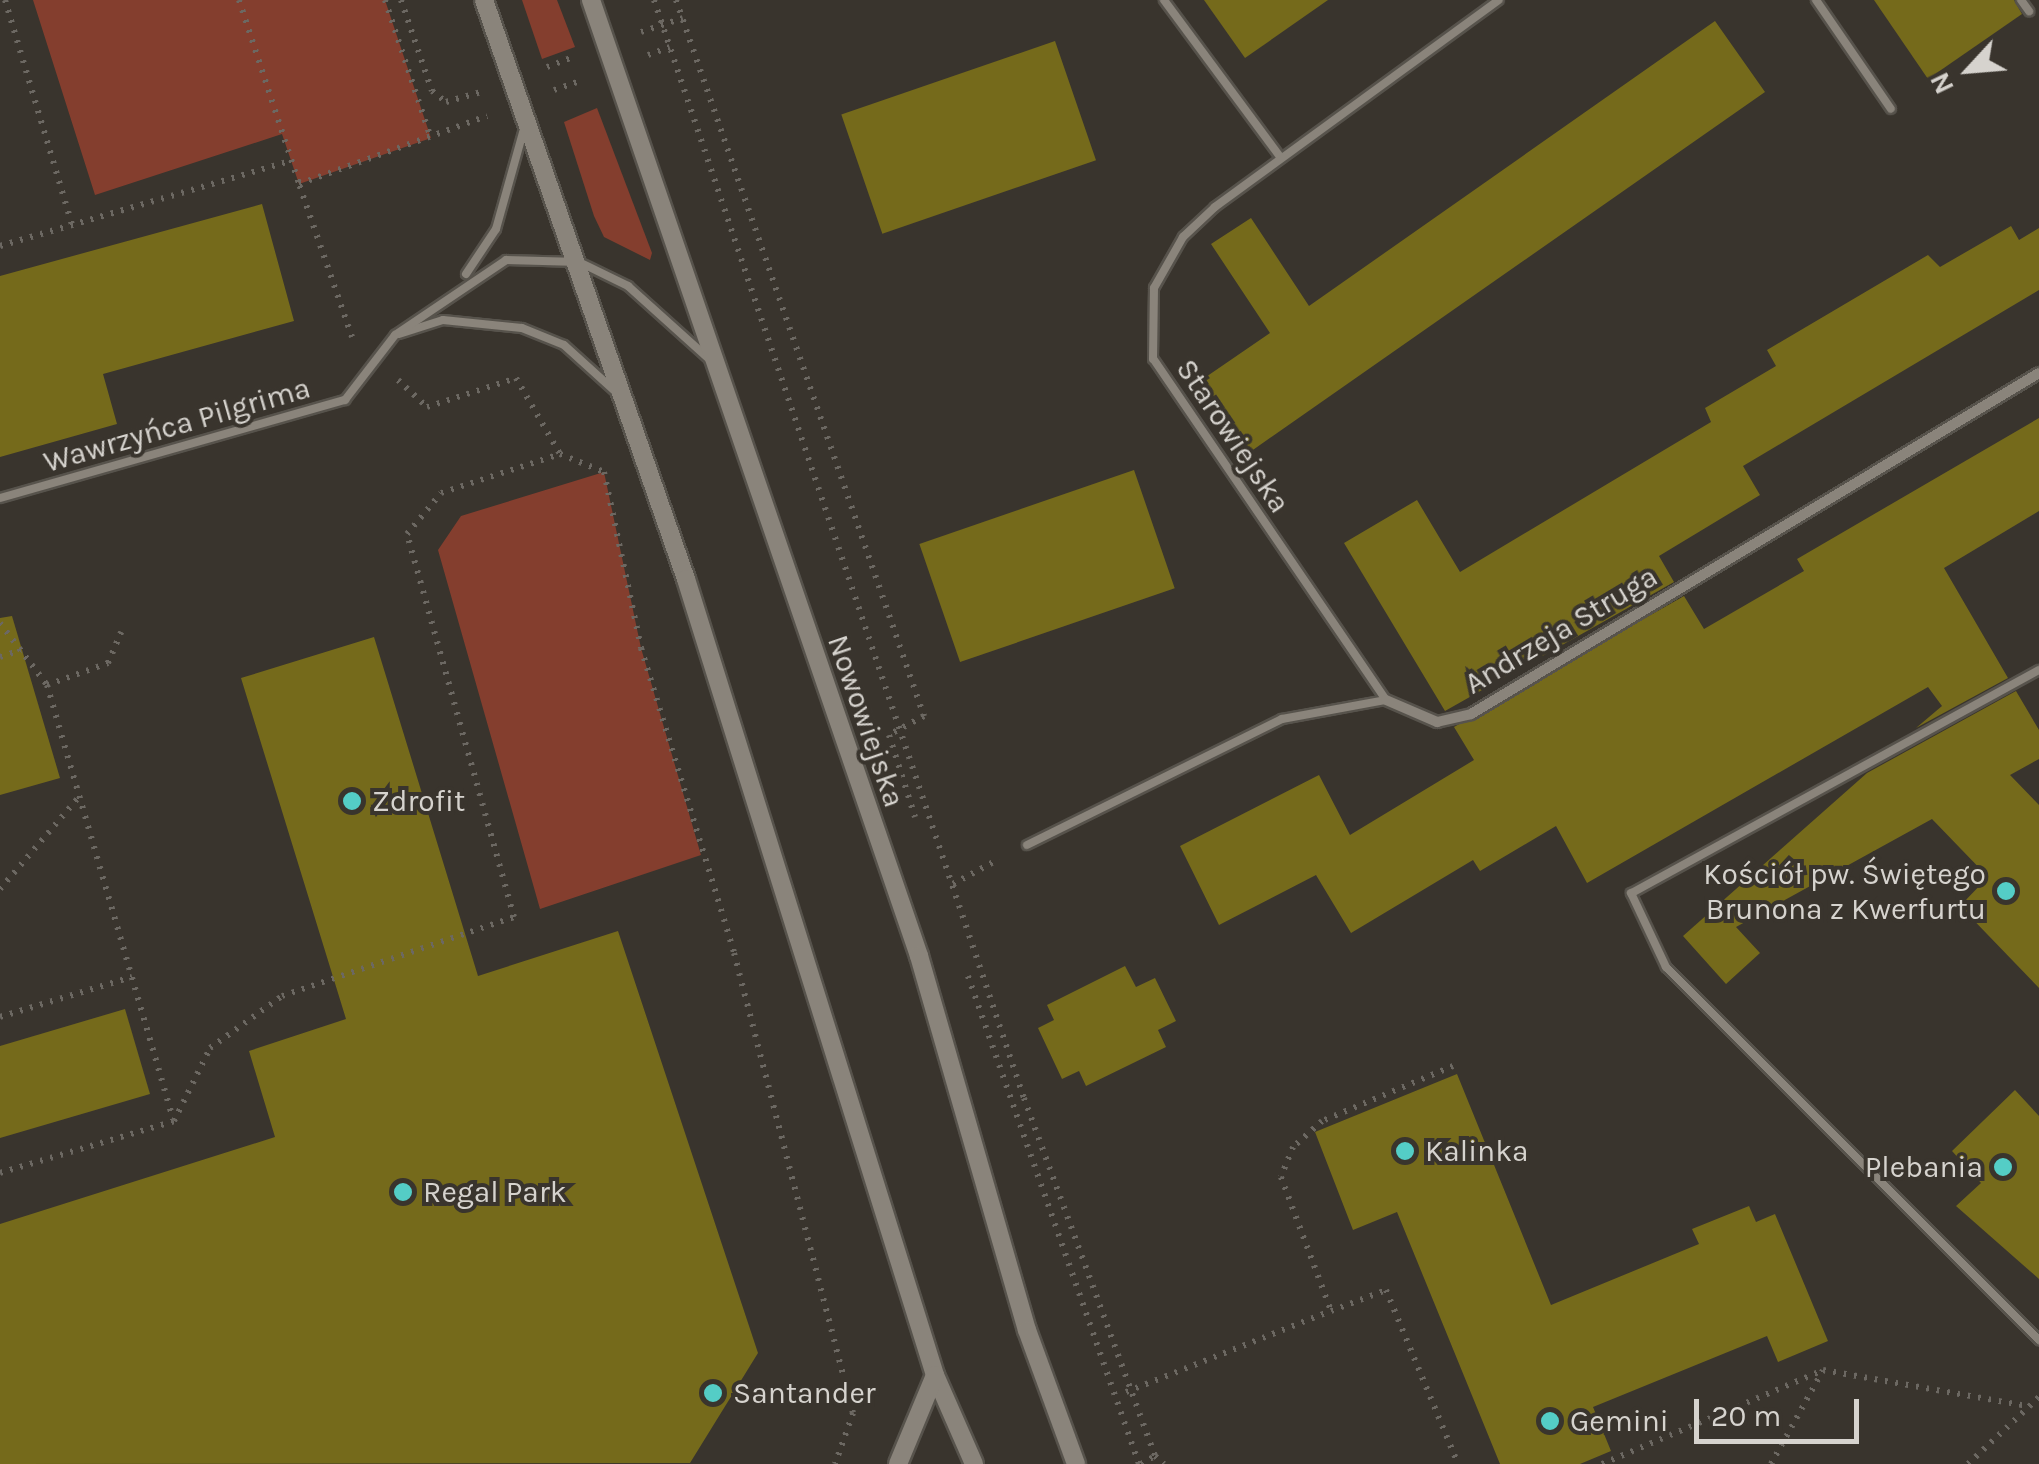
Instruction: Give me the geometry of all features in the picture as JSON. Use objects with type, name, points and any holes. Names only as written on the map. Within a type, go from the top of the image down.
[{"type":"street","points":[[484,0],[580,262],[626,402],[935,1375],[974,1464]]},
{"type":"street","name":"Nowowiejska","points":[[590,0],[919,956],[1027,1330],[1076,1464]]},
{"type":"street","name":"Andrzeja Struga","points":[[1386,700],[1437,722],[1471,714],[2039,373]]},
{"type":"street","points":[[898,1464],[935,1375]]},
{"type":"lane","points":[[1164,0],[1280,157]]},
{"type":"lane","name":"Starowiejska","points":[[1386,700],[1153,359],[1154,288],[1183,237],[1280,157],[1499,0]]},
{"type":"lane","points":[[1816,0],[1891,110]]},
{"type":"lane","points":[[2021,0],[2028,11]]},
{"type":"lane","name":"Wawrzyńca Pilgrima","points":[[456,285],[508,200],[522,102]]},
{"type":"lane","name":"Wawrzyńca Pilgrima","points":[[0,498],[345,400],[395,335],[456,285],[506,260],[580,262],[642,296],[712,361]]},
{"type":"lane","points":[[395,335],[442,320],[522,328],[564,345],[626,402]]},
{"type":"lane","points":[[2039,670],[1632,893],[1666,967],[2039,1340]]},
{"type":"lane","points":[[1027,845],[1282,720],[1386,700]]},
{"type":"path","points":[[6,0],[72,225]]},
{"type":"path","points":[[238,0],[299,184]]},
{"type":"path","points":[[385,0],[431,138]]},
{"type":"path","points":[[654,0],[906,728],[952,884],[1126,1392],[1155,1456],[1164,1464]]},
{"type":"path","points":[[676,0],[924,716],[889,735],[1140,1464],[1155,1456]]},
{"type":"path","points":[[0,246],[291,162]]},
{"type":"path","points":[[0,1173],[174,1120],[210,1048],[262,1007],[514,918],[407,534],[440,493],[560,454],[604,472],[641,648],[734,953],[852,1413],[835,1464]]},
{"type":"path","points":[[0,623],[47,685],[174,1120]]},
{"type":"path","points":[[47,685],[108,663],[121,632]]},
{"type":"path","points":[[0,656],[21,650]]},
{"type":"path","points":[[0,889],[79,796]]},
{"type":"path","points":[[952,884],[1027,845]]},
{"type":"path","points":[[0,1017],[132,978]]},
{"type":"path","points":[[1331,1311],[1282,1193],[1294,1147],[1322,1121],[1452,1066]]},
{"type":"path","points":[[1126,1392],[1386,1290],[1458,1464]]},
{"type":"path","points":[[1602,1464],[1823,1370],[2028,1406]]},
{"type":"path","points":[[1771,1464],[1823,1370]]},
{"type":"path","points":[[1968,1464],[2039,1397]]},
{"type":"shaded area","points":[[33,0],[385,0],[431,138],[299,184],[282,134],[95,195]]},
{"type":"shaded area","points":[[522,0],[557,0],[575,47],[542,59]]},
{"type":"shaded area","points":[[597,108],[652,253],[650,260],[604,237],[594,216],[564,122]]},
{"type":"shaded area","points":[[604,472],[641,648],[701,855],[540,909],[438,550],[461,516]]},
{"type":"building","points":[[1204,0],[1328,0],[1245,58]]},
{"type":"building","points":[[1874,0],[2014,0],[2022,14],[1928,79]]},
{"type":"building","points":[[1715,21],[1765,92],[1250,452],[1200,381],[1270,333],[1211,244],[1251,218],[1309,306]]},
{"type":"building","points":[[1055,41],[1096,160],[882,234],[841,115]]},
{"type":"building","points":[[262,204],[294,321],[103,374],[117,424],[0,457],[0,276]]},
{"type":"building","points":[[2011,226],[2019,240],[2039,228],[2039,290],[1743,466],[1760,495],[1659,556],[1674,582],[1445,711],[1344,543],[1417,500],[1460,572],[1711,422],[1705,408],[1776,366],[1767,350],[1928,255],[1940,267]]},
{"type":"building","points":[[2039,418],[2039,511],[1944,568],[2008,678],[1916,728],[1942,706],[1928,687],[1587,883],[1556,826],[1480,871],[1473,860],[1351,933],[1316,875],[1219,925],[1180,846],[1319,775],[1350,835],[1474,760],[1454,727],[1684,596],[1704,629],[1804,571],[1797,559]]},
{"type":"building","points":[[1134,470],[1175,588],[960,662],[919,544]]},
{"type":"building","points":[[12,616],[60,778],[0,795],[0,618]]},
{"type":"building","name":"Regal Park","points":[[374,637],[478,976],[618,931],[758,1353],[690,1463],[0,1464],[0,1224],[275,1137],[249,1051],[346,1019],[241,678]]},
{"type":"building","points":[[2016,691],[2039,730],[2039,759],[2010,775],[2039,805],[2039,988],[1960,906],[1988,877],[1932,819],[1736,927],[1760,953],[1726,984],[1683,936],[1867,773]]},
{"type":"building","points":[[1125,966],[1136,987],[1155,978],[1176,1021],[1158,1030],[1166,1047],[1086,1086],[1079,1071],[1062,1079],[1038,1028],[1054,1020],[1047,1005]]},
{"type":"building","points":[[125,1009],[150,1094],[0,1138],[0,1046]]},
{"type":"building","points":[[1457,1074],[1551,1305],[1699,1244],[1692,1229],[1749,1206],[1756,1222],[1775,1214],[1828,1341],[1778,1362],[1767,1336],[1593,1407],[1611,1451],[1580,1464],[1500,1464],[1397,1212],[1353,1230],[1315,1132]]},
{"type":"building","name":"Plebania","points":[[2015,1090],[2039,1116],[2039,1279],[1956,1206],[1981,1183],[1952,1151]]},
{"type":"place","name":"Zdrofit","points":[[352,801]]},
{"type":"place","name":"Kościół pw. Świętego Brunona z Kwerfurtu","points":[[2006,891]]},
{"type":"place","name":"Kalinka","points":[[1405,1151]]},
{"type":"place","name":"Plebania","points":[[2003,1167]]},
{"type":"place","name":"Regal Park","points":[[403,1192]]},
{"type":"place","name":"Santander","points":[[713,1393]]},
{"type":"place","name":"Gemini","points":[[1550,1421]]}]
